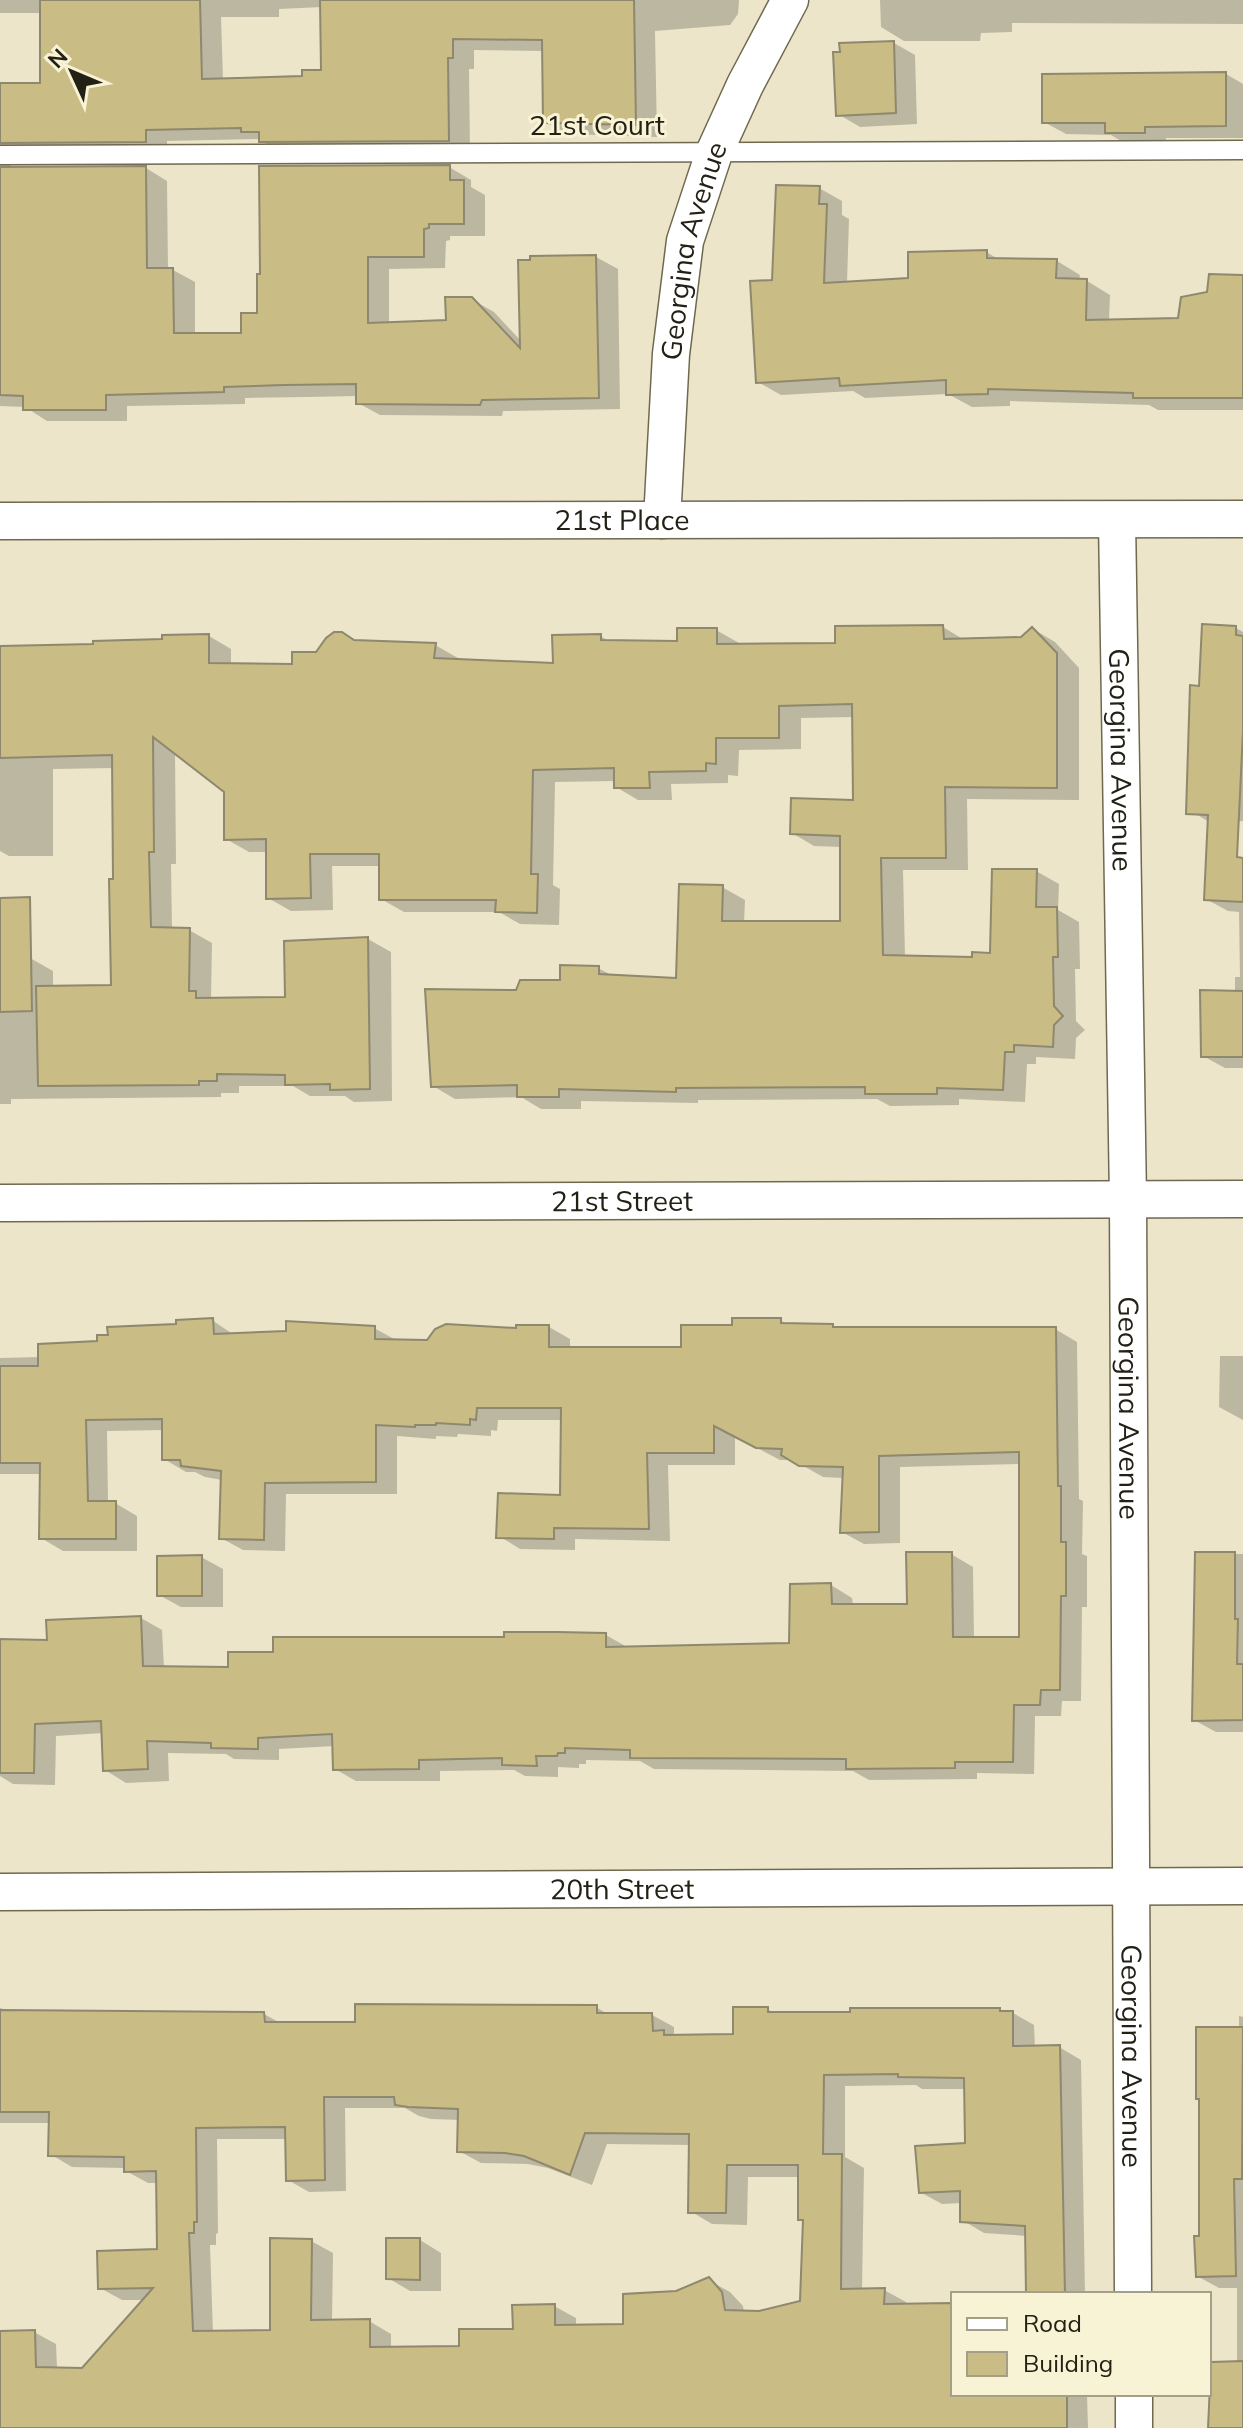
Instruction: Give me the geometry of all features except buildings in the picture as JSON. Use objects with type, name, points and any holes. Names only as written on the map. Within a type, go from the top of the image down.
[{"type":"street","name":"Georgina Avenue","points":[[662,520],[671,354],[685,241],[714,153],[745,85],[790,0]]},
{"type":"street","name":"21st Place","points":[[0,521],[1243,519]]},
{"type":"street","name":"Georgina Avenue","points":[[1117,520],[1128,1199],[1133,2292]]},
{"type":"street","name":"21st Street","points":[[0,1203],[1243,1199]]},
{"type":"street","name":"20th Street","points":[[0,1892],[1243,1886]]},
{"type":"street","points":[[1134,2396],[1134,2428]]},
{"type":"lane","name":"21st Court","points":[[0,155],[1243,150]]}]
